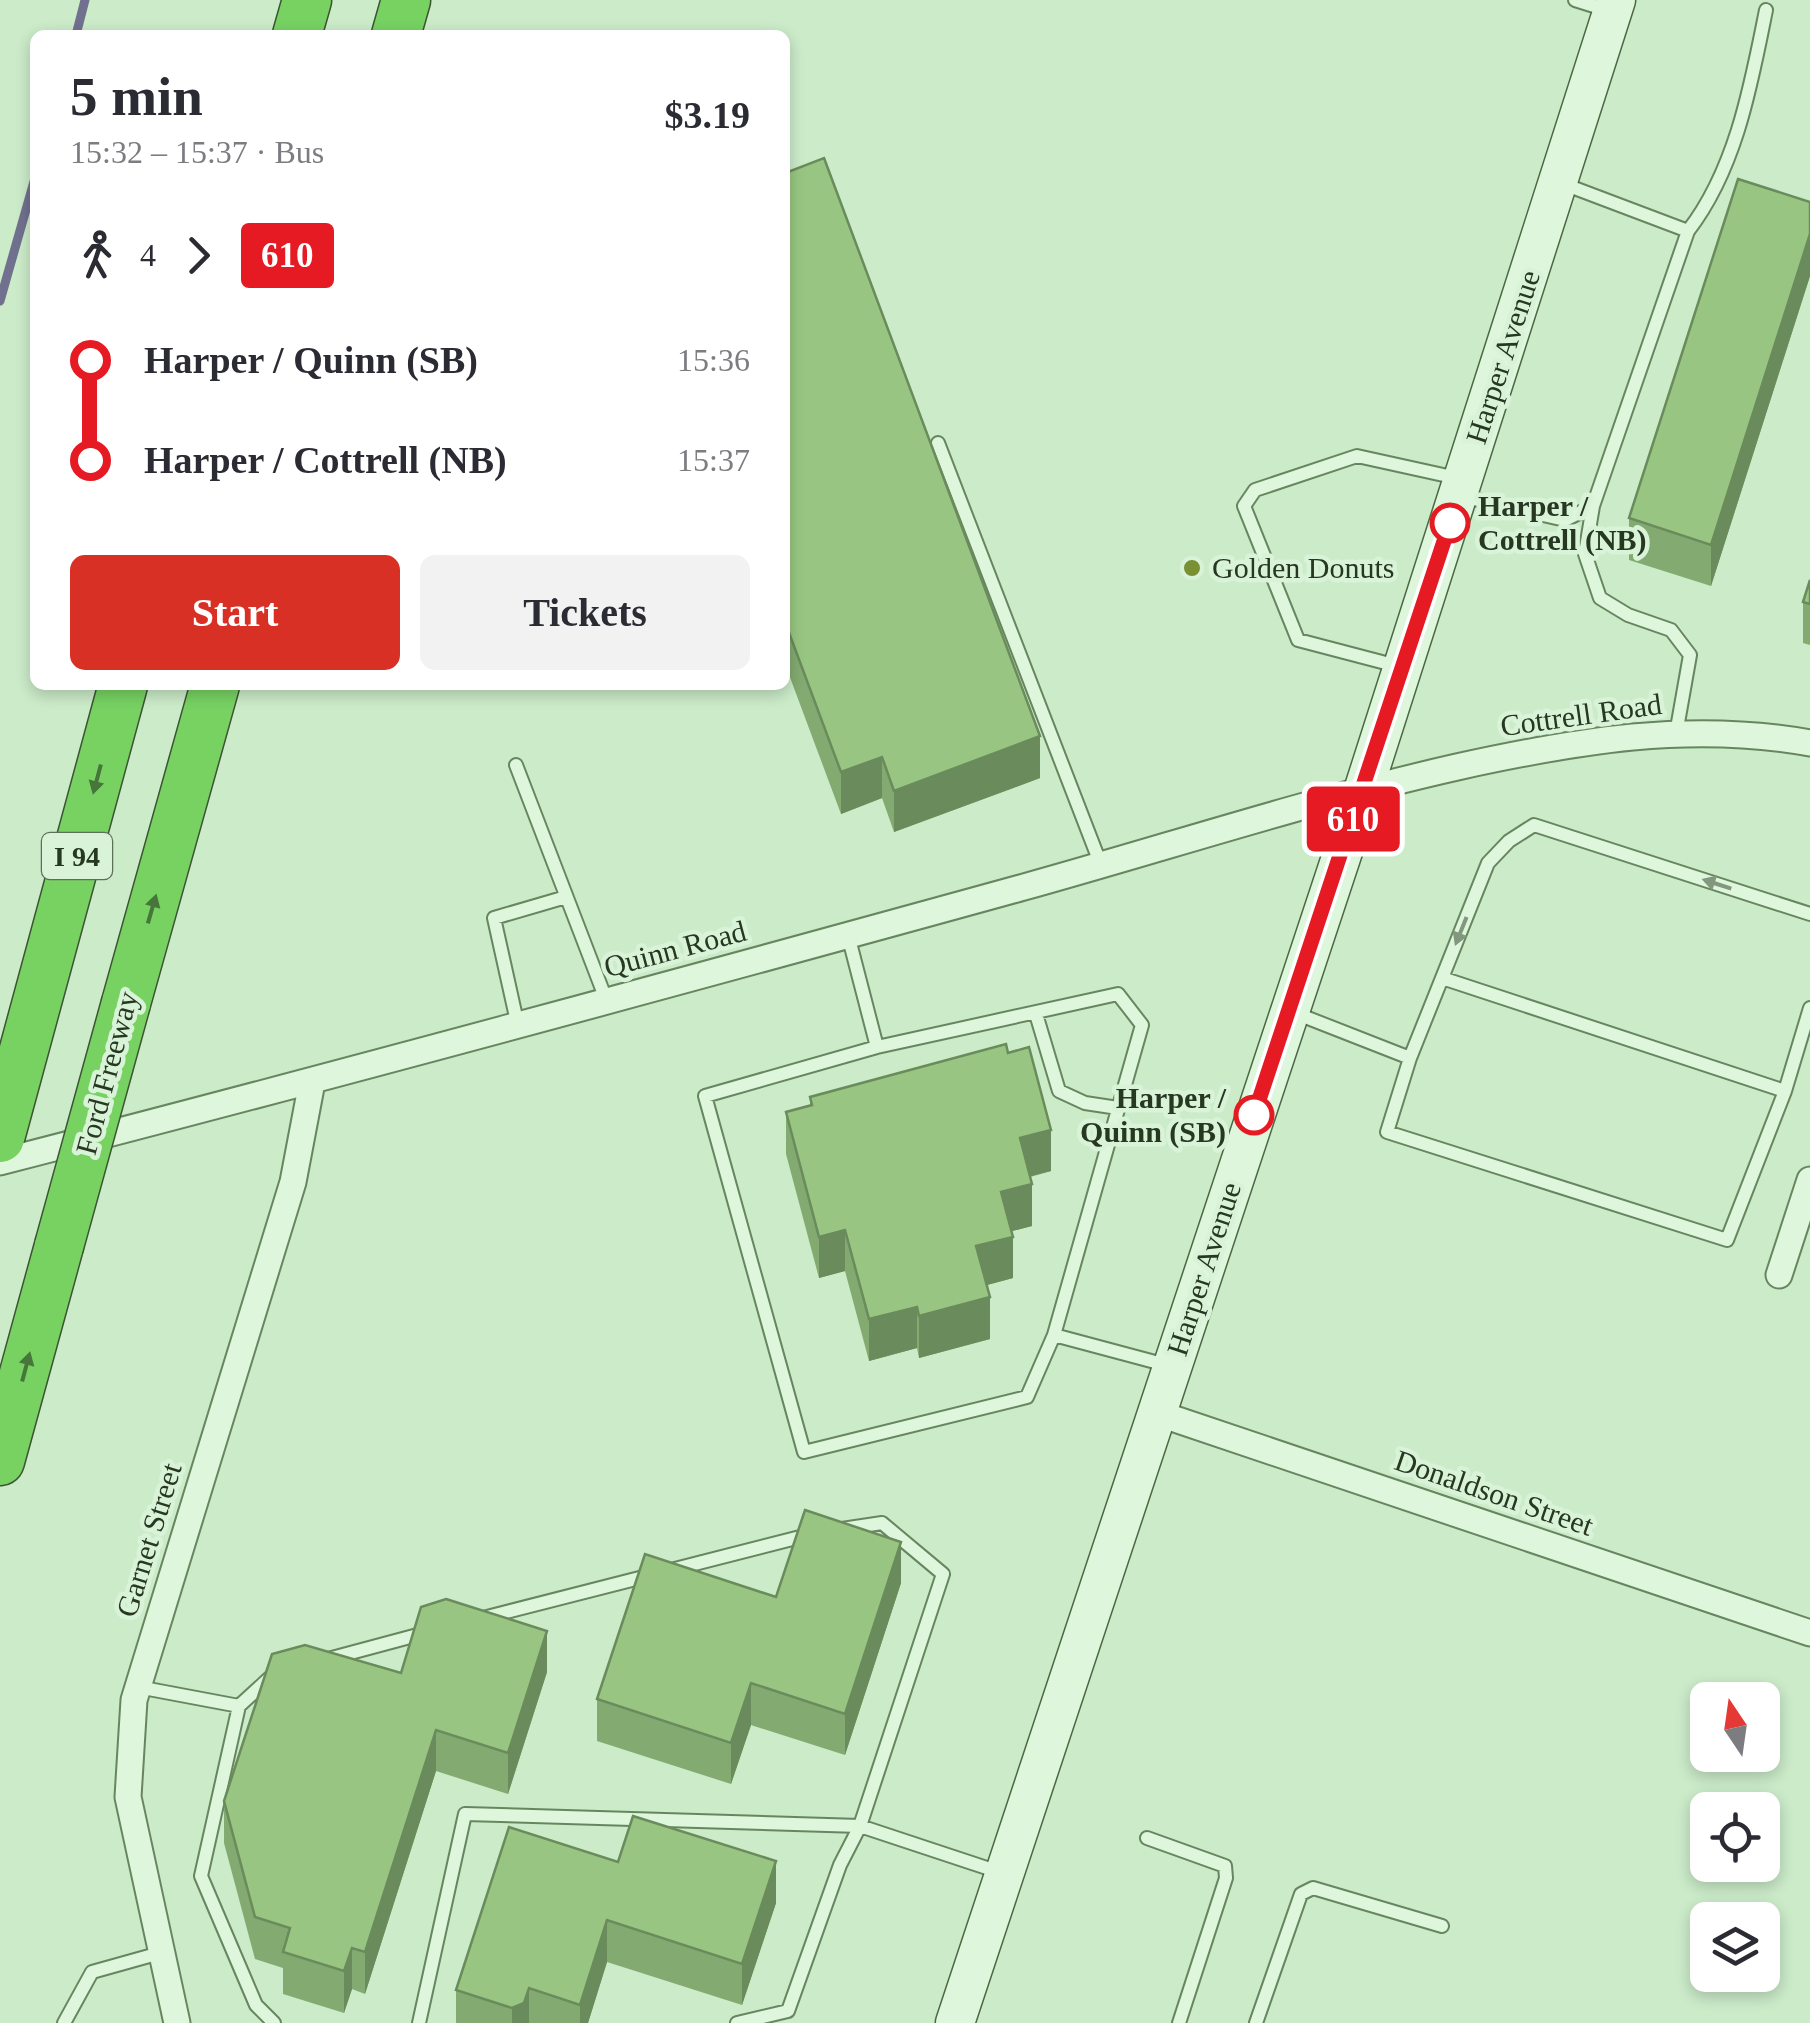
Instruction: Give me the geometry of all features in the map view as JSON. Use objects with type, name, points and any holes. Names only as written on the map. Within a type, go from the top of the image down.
[{"type":"highway","points":[[298,30],[307,0]]},
{"type":"highway","points":[[397,30],[406,0]]},
{"type":"highway","name":"I 94","points":[[0,1138],[122,690]]},
{"type":"highway","name":"Ford Freeway","points":[[0,1461],[213,690]]},
{"type":"main road","name":"Harper Avenue","points":[[955,2023],[1364,788],[1614,6]]},
{"type":"street","name":"Cottrell Road","points":[[1364,788],[1563,744],[1676,734],[1747,735],[1810,743]]},
{"type":"street","name":"Quinn Road","points":[[0,1162],[312,1082],[848,936],[1364,788]]},
{"type":"street","name":"Garnet Street","points":[[177,2023],[128,1798],[128,1740],[138,1686],[293,1182],[312,1082]]},
{"type":"street","points":[[1779,1275],[1810,1180]]},
{"type":"street","name":"Donaldson Street","points":[[1157,1414],[1810,1634]]},
{"type":"lane","points":[[1575,0],[1614,6]]},
{"type":"lane","points":[[1676,734],[1690,655],[1671,630],[1628,615],[1600,598],[1585,554],[1592,506],[1688,231],[1704,210],[1732,149],[1766,10]]},
{"type":"lane","points":[[1558,182],[1688,231]]},
{"type":"lane","points":[[938,443],[1102,866]]},
{"type":"lane","points":[[1403,668],[1298,640],[1244,506],[1255,490],[1356,456],[1565,520],[1592,506]]},
{"type":"lane","points":[[516,765],[607,1002]]},
{"type":"lane","points":[[1810,914],[1534,825],[1509,841],[1488,863],[1410,1058],[1387,1132],[1727,1240],[1784,1091],[1810,1008]]},
{"type":"lane","points":[[518,1026],[494,918],[566,897]]},
{"type":"lane","points":[[848,936],[878,1048]]},
{"type":"lane","points":[[1442,978],[1784,1091]]},
{"type":"lane","points":[[1118,994],[1142,1026],[1054,1335],[1028,1397],[804,1452],[706,1096],[878,1048],[1118,994]]},
{"type":"lane","points":[[1288,1010],[1410,1058]]},
{"type":"lane","points":[[1036,1014],[1059,1091],[1084,1103],[1118,1108]]},
{"type":"lane","points":[[1054,1335],[1172,1367]]},
{"type":"lane","points":[[465,1622],[772,1542],[882,1523],[943,1574],[860,1826],[840,1865],[788,2011],[737,2023]]},
{"type":"lane","points":[[311,1663],[446,1628]]},
{"type":"lane","points":[[274,2023],[256,2005],[201,1876],[239,1706],[273,1674],[292,1668]]},
{"type":"lane","points":[[138,1686],[239,1706]]},
{"type":"lane","points":[[418,2023],[464,1814],[860,1826],[1004,1874]]},
{"type":"lane","points":[[1147,1838],[1225,1866],[1226,1878],[1178,2023]]},
{"type":"lane","points":[[1256,2023],[1302,1894],[1313,1888],[1442,1926]]},
{"type":"lane","points":[[64,2023],[92,1972],[160,1953]]},
{"type":"building","points":[[824,158],[1040,736],[894,791],[882,757],[841,772],[790,635],[790,171]]},
{"type":"building","points":[[1738,179],[1810,202],[1810,234],[1711,545],[1629,518]]},
{"type":"building","points":[[1810,580],[1810,604],[1803,602]]},
{"type":"building","points":[[1006,1044],[1008,1053],[1029,1047],[1051,1130],[1020,1138],[1032,1184],[1001,1192],[1013,1237],[976,1246],[990,1297],[919,1316],[917,1307],[869,1319],[845,1230],[819,1237],[786,1112],[812,1105],[810,1097]]},
{"type":"building","points":[[805,1510],[901,1542],[845,1714],[751,1683],[731,1743],[597,1699],[645,1554],[776,1597]]},
{"type":"building","points":[[446,1599],[547,1631],[508,1753],[436,1730],[365,1952],[352,1948],[344,1971],[283,1952],[290,1928],[255,1917],[224,1801],[272,1654],[305,1645],[401,1673],[421,1607]]},
{"type":"building","points":[[633,1816],[776,1861],[742,1964],[607,1920],[580,2005],[529,1988],[524,2003],[512,2008],[456,1990],[509,1827],[618,1862]]},
{"type":"waterway","points":[[77,30],[85,0]]},
{"type":"waterway","points":[[0,301],[30,196]]},
{"type":"bus line","name":"610","points":[[1254,1115],[1450,523]]},
{"type":"place","name":"Harper / Cottrell (NB)","points":[[1450,523]]},
{"type":"place","name":"Golden Donuts","points":[[1192,568]]},
{"type":"place","name":"Harper / Quinn (SB)","points":[[1254,1115]]}]
